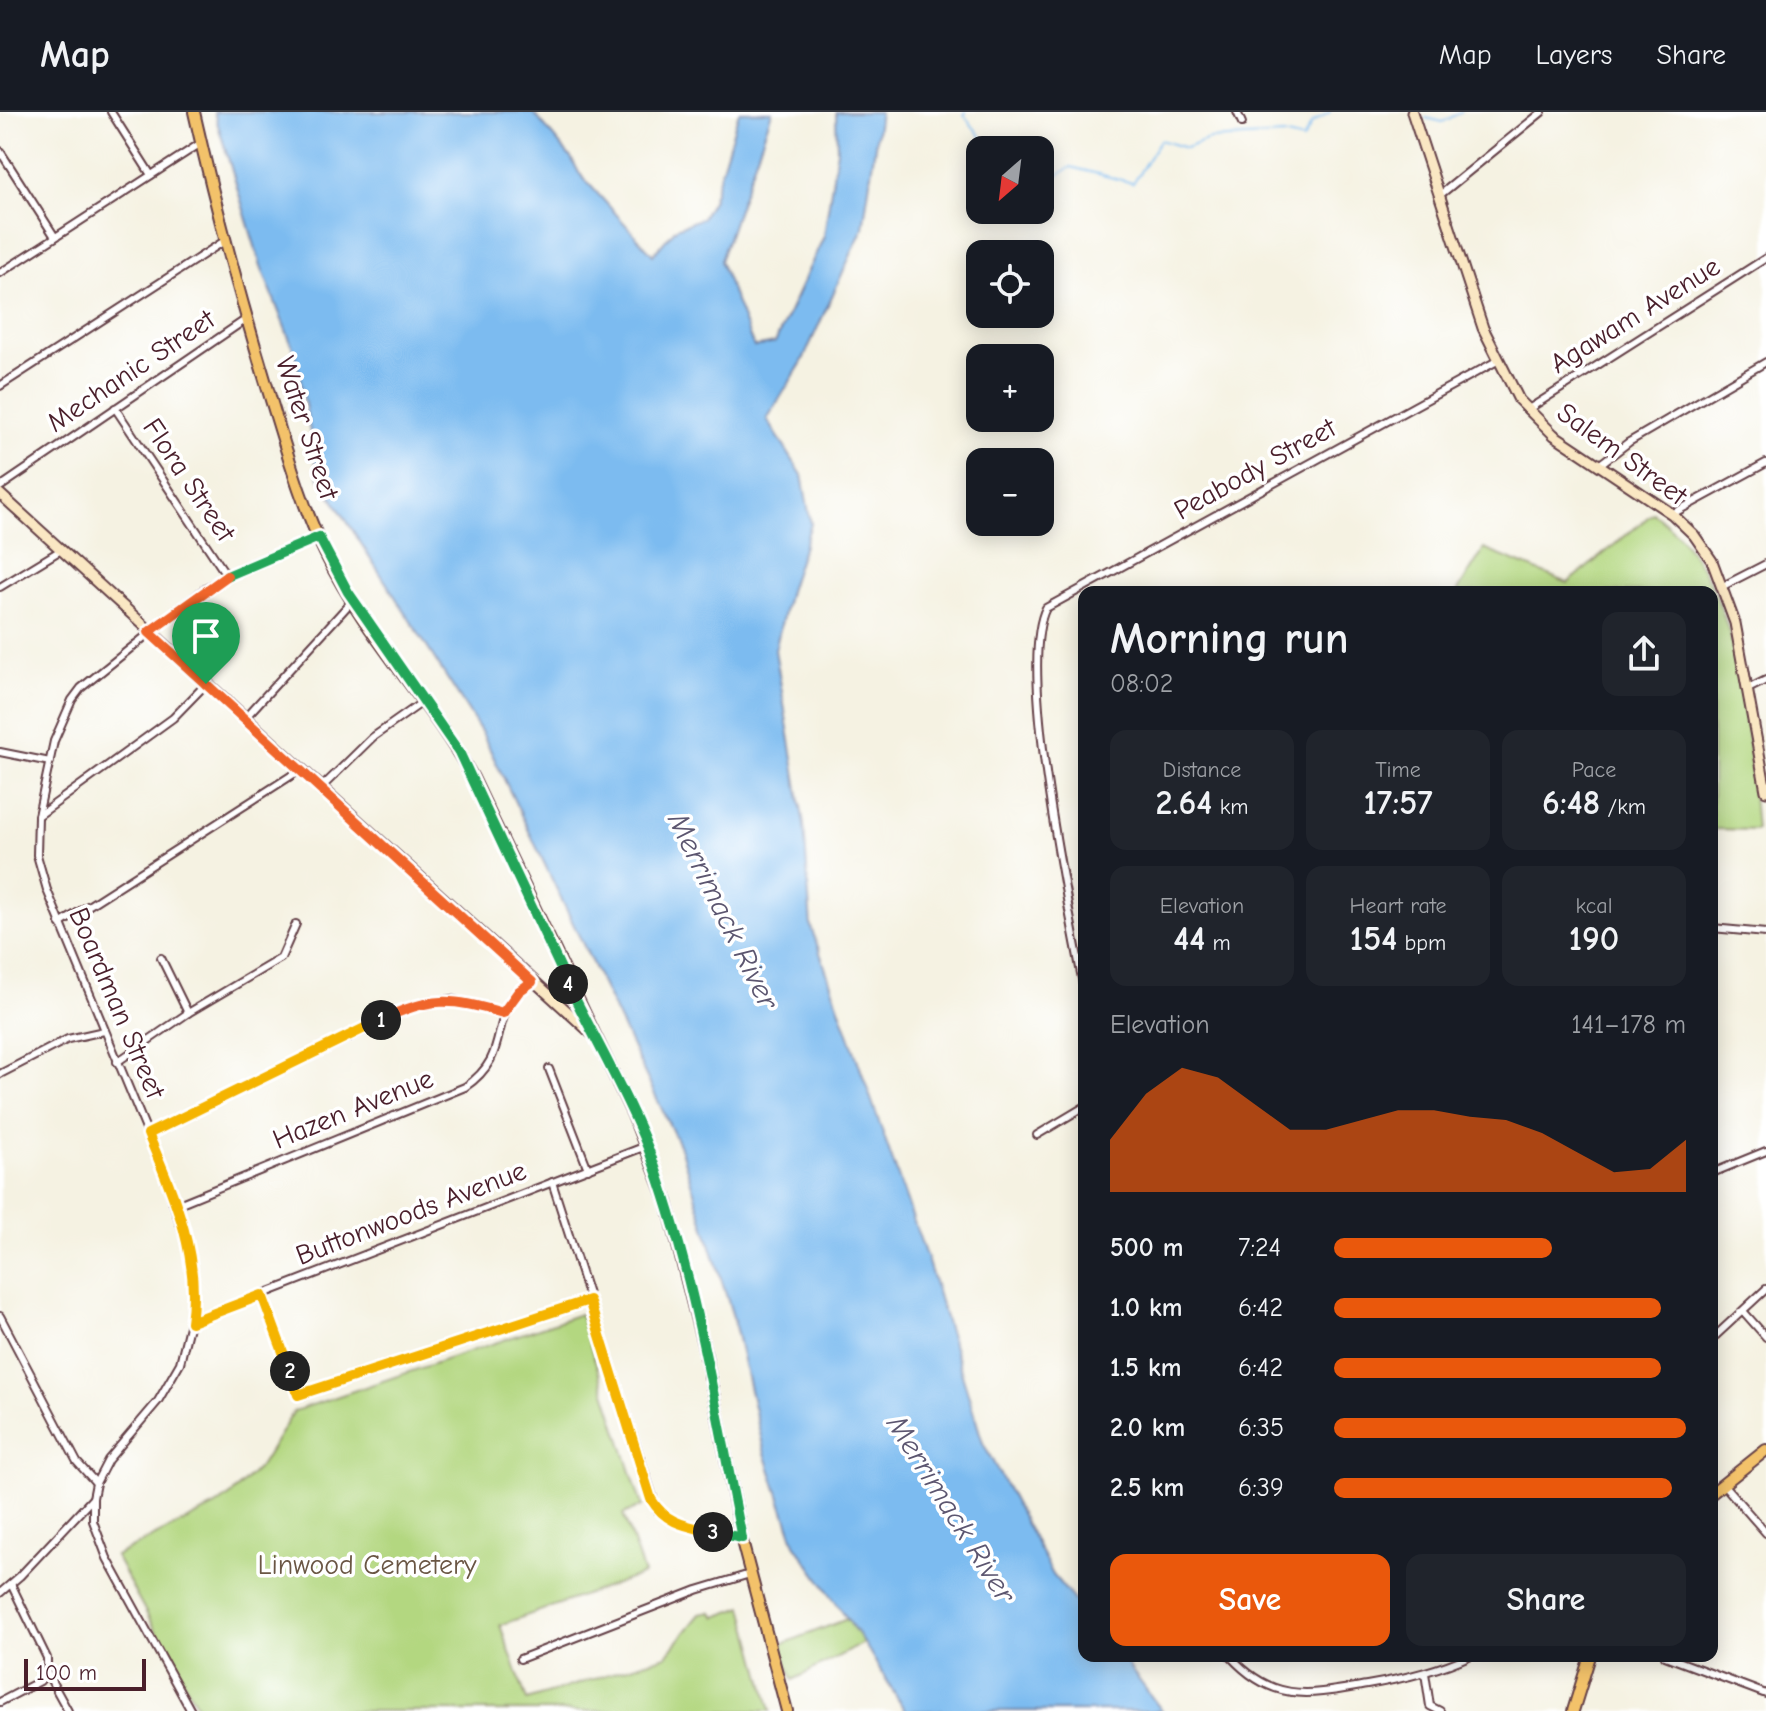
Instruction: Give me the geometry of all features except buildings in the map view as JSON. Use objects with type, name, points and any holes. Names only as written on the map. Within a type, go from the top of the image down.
[{"type":"main road","name":"Water Street","points":[[194,112],[248,318],[288,453],[319,537],[353,600],[424,701],[473,778],[647,1146],[689,1282],[750,1574],[787,1711]]},
{"type":"main road","name":"Salem Street","points":[[1412,112],[1497,361],[1527,410],[1554,435],[1672,514],[1703,547],[1723,586],[1748,689],[1766,791]]},
{"type":"main road","points":[[0,494],[591,1033]]},
{"type":"main road","points":[[1718,1488],[1766,1450]]},
{"type":"main road","points":[[1573,1711],[1588,1662]]},
{"type":"main road","name":"Water Street","points":[[777,1673],[796,1711]]},
{"type":"street","points":[[111,112],[151,175]]},
{"type":"street","points":[[1237,112],[1242,123]]},
{"type":"street","points":[[1440,195],[1542,112]]},
{"type":"street","points":[[0,273],[201,143]]},
{"type":"street","points":[[0,151],[55,237]]},
{"type":"street","points":[[0,386],[226,240]]},
{"type":"street","name":"Agawam Avenue","points":[[1527,410],[1766,258]]},
{"type":"street","name":"Mechanic Street","points":[[0,487],[248,318]]},
{"type":"street","name":"Peabody Street","points":[[1083,586],[1497,361]]},
{"type":"street","points":[[1599,465],[1629,442],[1766,362]]},
{"type":"street","name":"Flora Street","points":[[115,408],[227,576]]},
{"type":"street","points":[[1672,514],[1766,463]]},
{"type":"street","name":"Boardman Street","points":[[191,1711],[107,1558],[93,1521],[93,1498],[96,1483],[108,1460],[143,1421],[173,1378],[191,1322],[195,1287],[176,1205],[39,866],[38,816],[60,724],[72,700],[149,632],[227,576],[319,537]]},
{"type":"street","points":[[0,587],[61,550]]},
{"type":"street","points":[[1723,586],[1766,564]]},
{"type":"street","name":"Peabody Street","points":[[1078,589],[1054,602],[1040,620],[1037,668],[1041,730],[1078,954]]},
{"type":"street","points":[[244,719],[353,600]]},
{"type":"street","points":[[1748,689],[1766,680]]},
{"type":"street","points":[[38,816],[164,726],[206,684]]},
{"type":"street","points":[[321,788],[373,737],[424,701]]},
{"type":"street","points":[[0,752],[50,762]]},
{"type":"street","points":[[60,924],[300,770]]},
{"type":"street","points":[[117,1062],[144,1047],[188,1013],[281,958],[296,924]]},
{"type":"street","points":[[1718,929],[1766,933]]},
{"type":"street","points":[[161,958],[188,1013]]},
{"type":"street","points":[[148,1134],[415,1006],[451,999],[503,1013],[519,991],[532,982]]},
{"type":"street","name":"Hazen Avenue","points":[[176,1205],[465,1087],[494,1059],[503,1013]]},
{"type":"street","points":[[0,1074],[68,1039],[104,1031]]},
{"type":"street","points":[[549,1069],[588,1169]]},
{"type":"street","points":[[1037,1135],[1078,1111]]},
{"type":"street","name":"Buttonwoods Avenue","points":[[191,1322],[647,1146]]},
{"type":"street","points":[[1718,1171],[1766,1151]]},
{"type":"street","points":[[552,1182],[657,1510],[673,1522],[742,1538]]},
{"type":"street","points":[[1718,1334],[1766,1289]]},
{"type":"street","points":[[262,1295],[298,1395],[589,1300]]},
{"type":"street","points":[[1743,1311],[1766,1337]]},
{"type":"street","points":[[0,1316],[77,1462],[96,1483]]},
{"type":"street","points":[[1723,1484],[1766,1533]]},
{"type":"street","points":[[0,1593],[93,1498]]},
{"type":"street","points":[[520,1659],[697,1590],[750,1574]]},
{"type":"street","points":[[11,1584],[47,1658],[47,1673],[68,1711]]},
{"type":"street","points":[[1236,1662],[1257,1681],[1303,1695],[1340,1691],[1425,1673],[1454,1663]]},
{"type":"street","points":[[1681,1662],[1766,1694]]},
{"type":"street","points":[[0,1702],[47,1673]]},
{"type":"street","points":[[1425,1673],[1430,1706],[1440,1711]]},
{"type":"green space","points":[[1653,513],[1683,541],[1711,586],[1461,586],[1484,549],[1568,583]]},
{"type":"green space","points":[[1718,603],[1735,657],[1743,702],[1756,830],[1718,829]]},
{"type":"green space","name":"Linwood Cemetery","points":[[580,1314],[642,1506],[623,1514],[644,1574],[500,1625],[527,1700],[666,1656],[700,1614],[711,1612],[716,1617],[743,1607],[771,1711],[200,1711],[115,1556],[216,1506],[232,1494],[261,1465],[294,1411]]},
{"type":"green space","points":[[847,1619],[864,1643],[793,1680],[780,1645]]},
{"type":"water","name":"Merrimack River","points":[[214,112],[533,112],[572,159],[579,173],[653,255],[676,228],[702,218],[712,201],[739,112],[772,112],[720,261],[754,347],[775,343],[824,236],[837,150],[836,112],[880,112],[863,228],[802,362],[767,419],[802,475],[811,524],[789,591],[775,650],[804,825],[811,927],[928,1262],[983,1443],[1053,1575],[1078,1605],[1078,1662],[1125,1662],[1162,1711],[905,1711],[864,1643],[795,1544],[764,1450],[733,1317],[680,1147],[482,733],[318,476],[296,356],[261,266]]},
{"type":"waterway","points":[[966,112],[964,115],[980,136]]},
{"type":"waterway","points":[[1054,178],[1071,167],[1133,183],[1160,140],[1186,148],[1209,139],[1283,135],[1303,140],[1312,123],[1330,112]]},
{"type":"waterway","points":[[1426,118],[1443,122],[1461,112]]},
{"type":"route","points":[[319,537],[348,592],[459,752],[647,1146],[667,1202],[689,1282],[742,1538],[684,1526],[663,1517],[657,1510],[589,1300],[298,1395],[262,1295],[191,1322],[195,1287],[191,1258],[176,1205],[148,1134],[391,1015],[432,1001],[451,999],[503,1013],[510,1000],[532,982],[206,684],[149,632],[207,587],[254,563],[319,537]]}]
